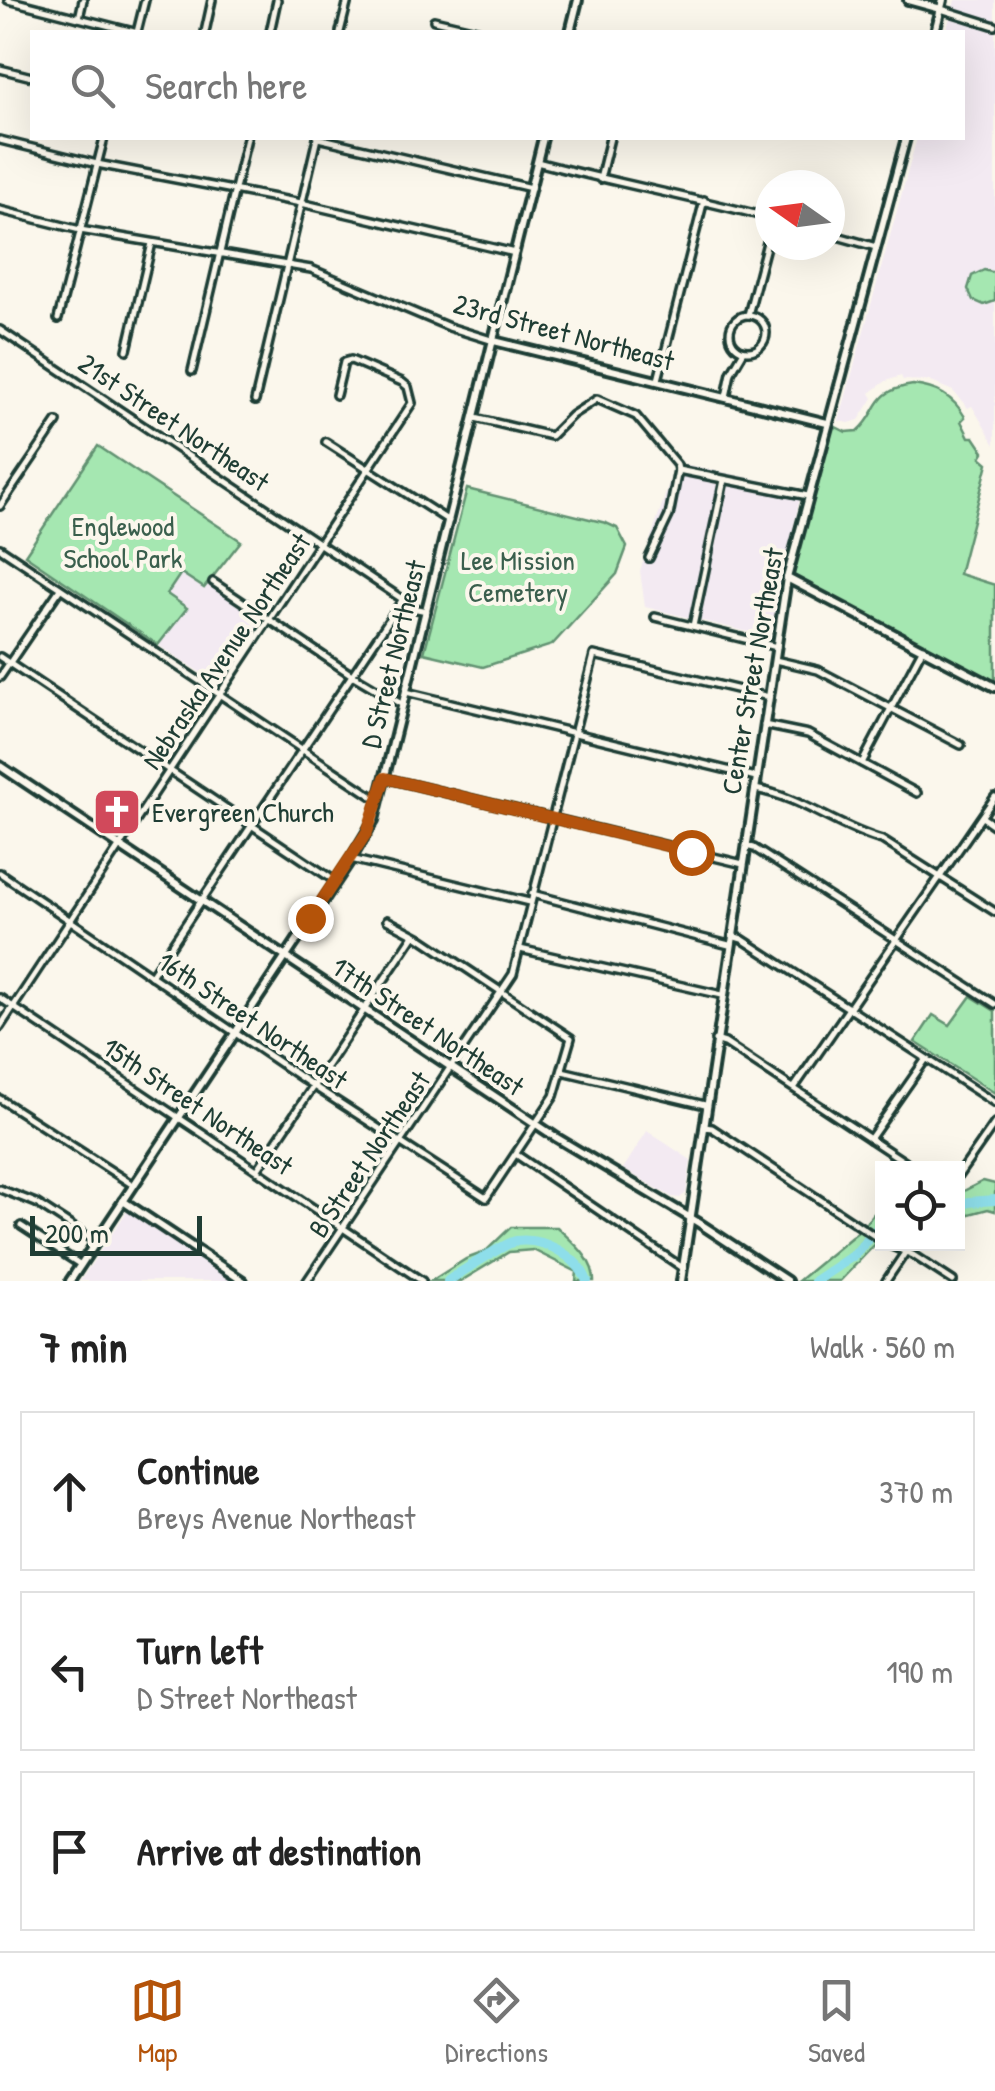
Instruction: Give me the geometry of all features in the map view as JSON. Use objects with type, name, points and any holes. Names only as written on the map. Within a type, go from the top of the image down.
[{"type":"main road","points":[[570,30],[578,0]]},
{"type":"main road","points":[[908,0],[942,4],[936,30]]},
{"type":"main road","name":"D Street Northeast","points":[[70,1281],[374,820],[542,140]]},
{"type":"main road","name":"Center Street Northeast","points":[[681,1281],[787,578],[905,140]]},
{"type":"main road","name":"23rd Street Northeast","points":[[494,341],[828,424]]},
{"type":"main road","points":[[787,578],[995,686]]},
{"type":"main road","name":"17th Street Northeast","points":[[0,766],[536,1125],[787,1281]]},
{"type":"main road","points":[[123,1201],[243,1281]]},
{"type":"street","points":[[8,0],[125,30]]},
{"type":"street","points":[[79,18],[83,0]]},
{"type":"street","points":[[134,30],[145,0]]},
{"type":"street","points":[[205,30],[212,0]]},
{"type":"street","points":[[270,30],[278,0]]},
{"type":"street","points":[[340,30],[348,0]]},
{"type":"street","points":[[942,4],[995,26]]},
{"type":"street","points":[[434,20],[476,30]]},
{"type":"street","points":[[0,69],[30,76]]},
{"type":"street","points":[[0,140],[515,253]]},
{"type":"street","points":[[58,319],[103,140]]},
{"type":"street","points":[[192,371],[246,140]]},
{"type":"street","points":[[255,401],[317,140]]},
{"type":"street","points":[[326,140],[530,188]]},
{"type":"street","points":[[600,179],[610,140]]},
{"type":"street","points":[[537,162],[755,214]]},
{"type":"street","points":[[658,380],[704,200]]},
{"type":"street","name":"23rd Street Northeast","points":[[0,210],[80,230],[321,272],[449,327],[494,341]]},
{"type":"street","points":[[845,238],[876,247]]},
{"type":"street","points":[[127,350],[152,243]]},
{"type":"street","points":[[748,315],[762,260]]},
{"type":"street","points":[[748,315],[763,322],[766,338],[756,350],[744,351],[732,340],[731,328],[737,318],[748,315]]},
{"type":"street","name":"21st Street Northeast","points":[[0,330],[426,612]]},
{"type":"street","points":[[726,397],[731,373],[744,351]]},
{"type":"street","name":"Nebraska Avenue Northeast","points":[[0,1026],[409,412],[411,395],[408,387],[394,378],[347,360],[336,395]]},
{"type":"street","points":[[475,418],[551,436],[597,398],[636,416],[678,465],[668,516],[649,558]]},
{"type":"street","points":[[0,506],[57,422]]},
{"type":"street","points":[[326,442],[449,522]]},
{"type":"street","points":[[678,470],[808,496]]},
{"type":"street","points":[[693,626],[724,480]]},
{"type":"street","points":[[0,548],[302,751],[372,796],[380,797]]},
{"type":"street","points":[[213,582],[403,705]]},
{"type":"street","points":[[0,677],[60,588]]},
{"type":"street","points":[[151,976],[403,599]]},
{"type":"street","points":[[655,617],[776,648]]},
{"type":"street","points":[[862,763],[924,648]]},
{"type":"street","points":[[0,656],[335,881]]},
{"type":"street","name":"B Street Northeast","points":[[307,1281],[513,974],[594,656],[769,697]]},
{"type":"street","points":[[775,660],[808,666],[961,744]]},
{"type":"street","points":[[406,692],[756,777]]},
{"type":"street","points":[[764,725],[800,731],[917,794]]},
{"type":"street","points":[[385,778],[743,864]]},
{"type":"street","points":[[755,789],[784,795],[862,836],[882,840],[995,912]]},
{"type":"street","points":[[794,1088],[995,798]]},
{"type":"street","points":[[982,817],[995,826]]},
{"type":"street","points":[[746,846],[995,1004]]},
{"type":"street","points":[[350,859],[530,902]]},
{"type":"street","name":"16th Street Northeast","points":[[0,873],[486,1198],[517,1155]]},
{"type":"street","points":[[532,894],[730,940],[742,939],[995,1103]]},
{"type":"street","points":[[387,920],[571,1038],[554,1096],[517,1155],[683,1268]]},
{"type":"street","points":[[258,1170],[414,934]]},
{"type":"street","points":[[520,949],[722,995]]},
{"type":"street","name":"15th Street Northeast","points":[[0,998],[422,1281]]},
{"type":"street","points":[[715,1040],[903,1161]]},
{"type":"street","points":[[870,1139],[926,1058]]},
{"type":"street","points":[[562,1071],[706,1104]]},
{"type":"street","points":[[0,1098],[133,1185]]},
{"type":"street","points":[[965,1166],[995,1124]]},
{"type":"street","points":[[702,1126],[712,1128],[875,1236]]},
{"type":"street","points":[[0,1189],[36,1203],[96,1242]]},
{"type":"street","points":[[21,1226],[81,1265]]},
{"type":"street","points":[[900,1251],[953,1281]]},
{"type":"street","points":[[886,1281],[904,1253]]},
{"type":"shaded area","points":[[955,0],[995,0],[995,445],[972,406],[968,408],[953,391],[929,381],[903,380],[901,376],[870,393],[873,398],[859,420],[839,421],[916,140],[965,140],[965,30],[947,30]]},
{"type":"shaded area","points":[[684,464],[802,489],[769,637],[645,607],[640,571],[674,468]]},
{"type":"shaded area","points":[[181,573],[203,587],[207,583],[262,619],[218,684],[158,645],[187,608],[167,594]]},
{"type":"shaded area","points":[[647,1131],[691,1160],[686,1193],[680,1198],[623,1169]]},
{"type":"shaded area","points":[[130,1207],[237,1281],[80,1281]]},
{"type":"green space","points":[[984,270],[995,273],[995,301],[984,305],[973,300],[968,289],[972,276]]},
{"type":"green space","points":[[913,385],[950,398],[965,417],[961,421],[969,437],[974,437],[984,452],[981,457],[988,463],[959,574],[995,585],[995,687],[787,578],[828,423],[846,432],[858,431],[883,397]]},
{"type":"green space","name":"Englewood School Park","points":[[98,446],[241,541],[204,588],[181,573],[167,594],[187,608],[158,645],[25,555]]},
{"type":"green space","name":"Lee Mission Cemetery","points":[[467,489],[606,523],[617,528],[627,547],[617,574],[552,645],[483,667],[424,653]]},
{"type":"green space","points":[[971,996],[995,1011],[995,1093],[915,1042],[933,1015],[950,1025]]},
{"type":"green space","points":[[983,1181],[995,1184],[995,1211],[965,1215],[965,1190]]},
{"type":"green space","points":[[875,1212],[875,1244],[840,1281],[798,1281],[860,1230]]},
{"type":"green space","points":[[511,1227],[557,1227],[586,1258],[594,1281],[576,1281],[577,1272],[533,1250],[509,1252],[461,1281],[431,1281],[485,1252]]},
{"type":"waterway","points":[[965,1203],[995,1200]]},
{"type":"waterway","points":[[815,1281],[854,1255],[875,1231]]},
{"type":"waterway","points":[[448,1281],[516,1241],[538,1242],[558,1250],[576,1264],[587,1281]]},
{"type":"place","name":"Evergreen Church","points":[[117,812]]},
{"type":"route","points":[[310,918],[367,832],[385,778],[691,852]]}]
